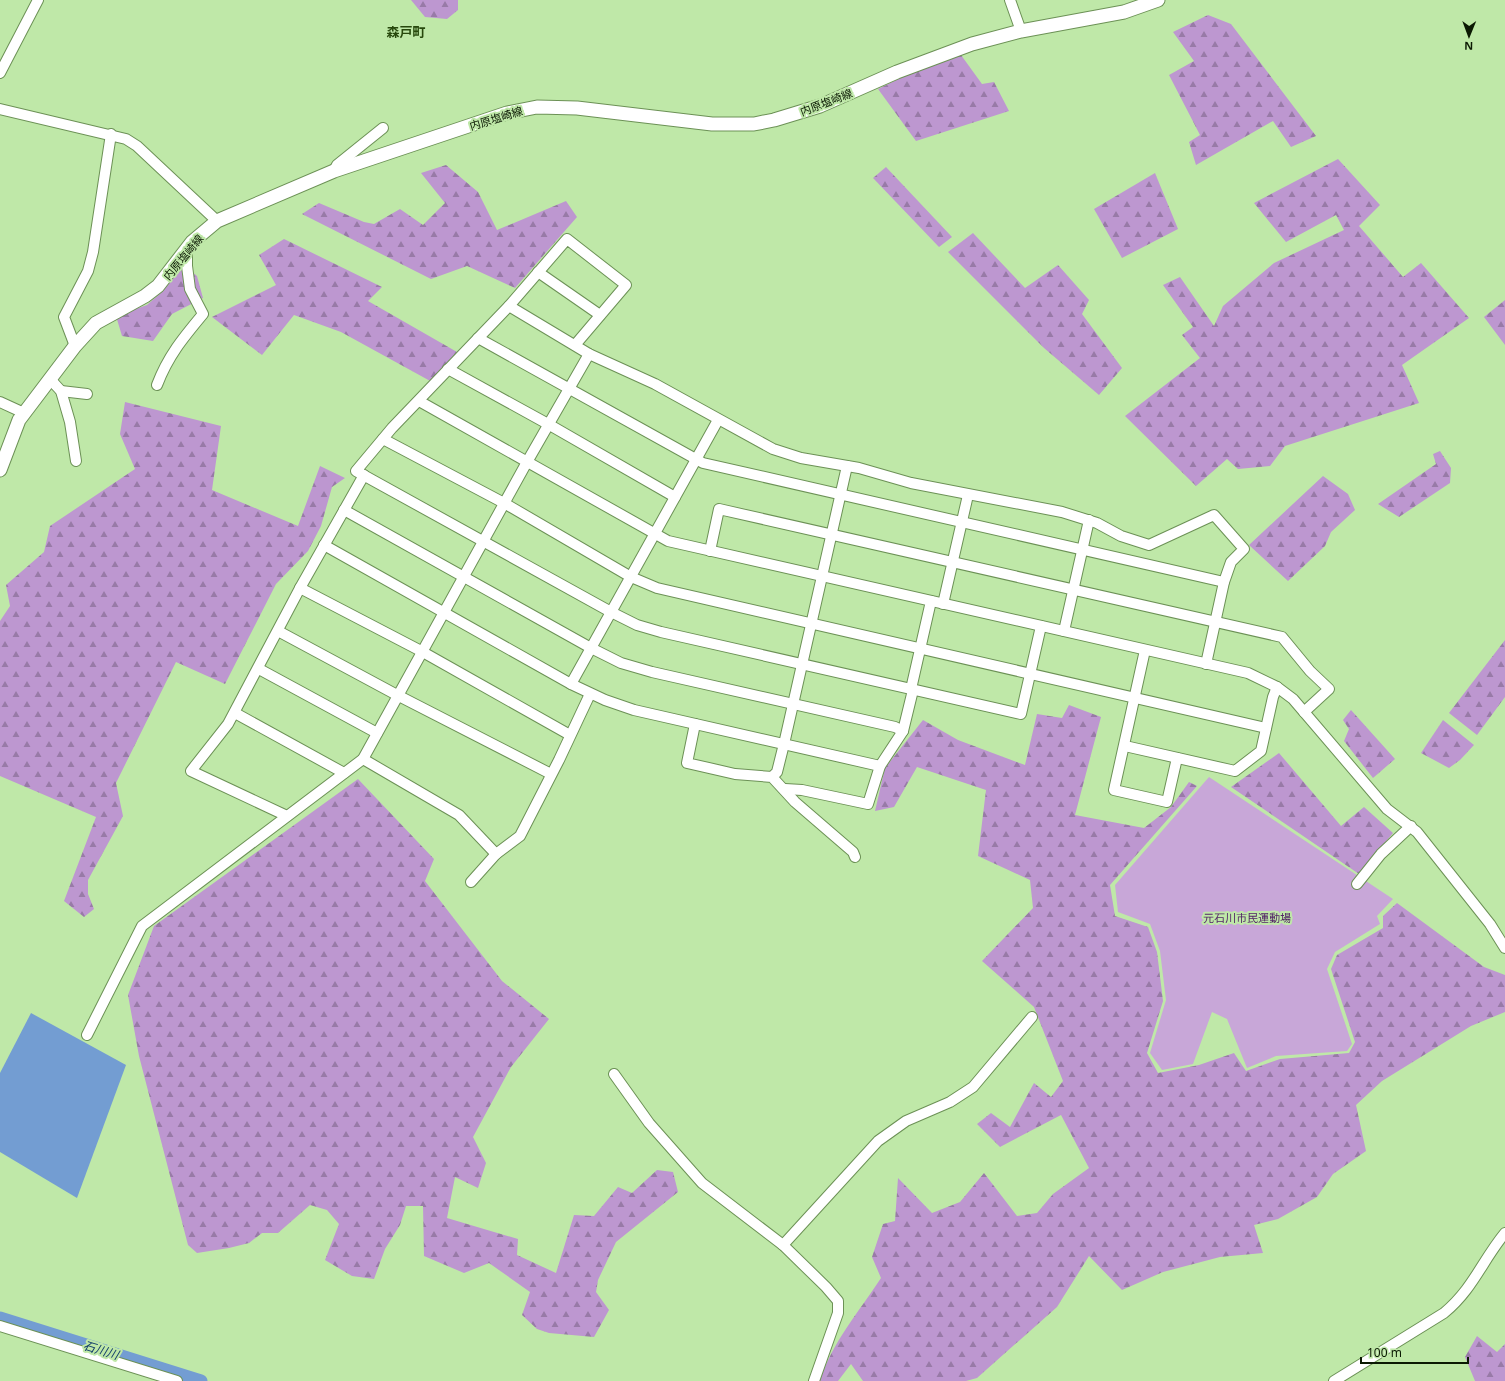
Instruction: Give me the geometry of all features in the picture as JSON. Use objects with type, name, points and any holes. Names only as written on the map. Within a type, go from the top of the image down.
[{"type":"main road","name":"内原塩崎線","points":[[0,470],[14,430],[24,414],[75,346],[96,323],[145,296],[158,286],[187,248],[199,235],[217,221],[334,171],[506,113],[537,107],[577,108],[712,124],[735,125],[768,121],[820,106],[953,50],[1021,31],[1124,12],[1158,0]]},
{"type":"street","points":[[0,73],[38,0]]},
{"type":"street","points":[[1010,0],[1021,31]]},
{"type":"street","points":[[0,109],[111,134],[126,139],[137,146],[217,221]]},
{"type":"street","points":[[334,171],[337,165],[383,128]]},
{"type":"street","points":[[75,346],[64,317],[88,271],[93,252],[111,134]]},
{"type":"street","points":[[575,345],[626,285],[567,239],[509,306],[383,439],[356,472],[364,475],[611,612],[648,629],[912,690],[1021,714],[1041,626]]},
{"type":"street","points":[[157,385],[165,364],[176,346],[203,314],[190,289],[187,266],[187,248]]},
{"type":"street","points":[[538,272],[600,315]]},
{"type":"street","points":[[509,306],[590,354],[655,384],[773,449],[801,458],[847,466],[911,483],[968,495],[1007,500],[1062,512],[1089,520],[1121,536],[1149,545],[1214,515],[1244,549],[1231,562],[1224,582],[1206,664]]},
{"type":"street","points":[[478,338],[568,390],[703,463],[1224,582]]},
{"type":"street","points":[[86,1034],[142,926],[363,759],[526,462],[590,354]]},
{"type":"street","points":[[448,369],[548,424],[675,497]]},
{"type":"street","points":[[50,379],[61,391],[70,422],[76,461]]},
{"type":"street","points":[[61,391],[87,394]]},
{"type":"street","points":[[419,401],[668,541],[1248,673],[1278,687],[1304,712],[1387,809],[1411,826],[1490,924],[1505,948]]},
{"type":"street","points":[[0,402],[24,414]]},
{"type":"street","points":[[571,684],[718,420]]},
{"type":"street","points":[[383,439],[504,503],[631,577],[668,592],[1266,728]]},
{"type":"street","points":[[772,777],[777,772],[784,744],[847,466]]},
{"type":"street","points":[[287,816],[191,771],[235,713],[300,588],[364,475]]},
{"type":"street","points":[[943,604],[968,495]]},
{"type":"street","points":[[710,551],[719,509],[1282,637],[1310,671],[1329,689],[1304,712]]},
{"type":"street","points":[[344,510],[591,648],[621,663],[652,672],[895,727],[903,731]]},
{"type":"street","points":[[1064,631],[1089,520]]},
{"type":"street","points":[[324,545],[590,694],[634,710],[880,766]]},
{"type":"street","points":[[300,588],[421,651],[570,736]]},
{"type":"street","points":[[786,789],[802,790],[868,804],[880,766],[903,731],[932,601]]},
{"type":"street","points":[[278,630],[397,695],[551,774]]},
{"type":"street","points":[[1145,650],[1125,746],[1114,790],[1167,802],[1177,758]]},
{"type":"street","points":[[259,669],[377,733]]},
{"type":"street","points":[[1125,746],[1236,771],[1261,751],[1273,697],[1278,687]]},
{"type":"street","points":[[471,882],[496,854],[520,836],[590,694]]},
{"type":"street","points":[[235,713],[344,773]]},
{"type":"street","points":[[696,724],[687,764],[735,774],[772,777],[786,789],[795,802],[853,852],[855,857]]},
{"type":"street","points":[[363,759],[458,815],[496,854]]},
{"type":"street","points":[[1357,884],[1381,854],[1411,826]]},
{"type":"street","points":[[783,1245],[878,1141],[906,1121],[950,1102],[973,1087],[1032,1017]]},
{"type":"street","points":[[614,1074],[649,1123],[702,1183],[783,1245],[826,1287],[838,1301],[838,1313],[814,1381]]},
{"type":"street","points":[[1334,1381],[1444,1313],[1456,1303],[1470,1287],[1505,1233]]},
{"type":"street","points":[[0,1326],[177,1381]]},
{"type":"green space","points":[[411,0],[458,0],[458,10],[447,19],[425,17]]},
{"type":"green space","points":[[1208,15],[1231,24],[1316,136],[1291,147],[1273,121],[1196,165],[1189,142],[1200,135],[1169,75],[1194,61],[1173,32]]},
{"type":"green space","points":[[961,55],[982,84],[994,82],[1009,111],[916,141],[878,89],[939,59]]},
{"type":"green space","points":[[1338,159],[1380,205],[1359,226],[1403,277],[1421,263],[1469,318],[1402,365],[1419,403],[1285,446],[1270,466],[1238,469],[1227,459],[1196,486],[1125,416],[1200,358],[1182,335],[1193,327],[1163,285],[1180,277],[1214,326],[1223,306],[1274,263],[1344,230],[1336,215],[1286,242],[1254,203]]},
{"type":"green space","points":[[446,165],[478,192],[497,230],[566,201],[577,217],[515,288],[467,266],[431,279],[302,214],[319,203],[364,222],[374,224],[400,209],[423,225],[445,203],[421,173]]},
{"type":"green space","points":[[886,167],[952,237],[939,247],[873,178]]},
{"type":"green space","points":[[1155,173],[1178,229],[1122,258],[1094,209]]},
{"type":"green space","points":[[973,233],[1025,288],[1058,265],[1089,300],[1082,314],[1122,368],[1099,395],[1044,348],[948,252]]},
{"type":"green space","points":[[284,239],[382,287],[368,301],[457,352],[432,382],[341,332],[294,315],[262,355],[212,317],[276,285],[259,255]]},
{"type":"green space","points":[[184,265],[197,276],[203,298],[172,314],[153,341],[122,336],[116,316],[147,305],[163,291]]},
{"type":"green space","points":[[1505,300],[1505,345],[1484,317]]},
{"type":"green space","points":[[125,402],[221,426],[212,490],[298,526],[320,466],[345,478],[332,487],[321,526],[308,551],[276,584],[225,684],[176,662],[116,783],[123,816],[88,880],[88,894],[94,909],[84,917],[64,901],[96,817],[0,776],[0,621],[10,606],[6,585],[44,552],[50,526],[135,469],[120,434]]},
{"type":"green space","points":[[1440,451],[1451,468],[1450,483],[1399,517],[1378,504],[1436,464],[1433,454]]},
{"type":"green space","points":[[1323,476],[1348,494],[1355,510],[1331,532],[1325,546],[1288,581],[1249,545]]},
{"type":"green space","points":[[1505,640],[1505,697],[1477,735],[1449,713]]},
{"type":"green space","points":[[1069,705],[1101,717],[1075,815],[1144,828],[1171,807],[1189,782],[1197,786],[1110,885],[1115,916],[1148,927],[1157,952],[1163,1001],[1147,1053],[1158,1073],[1199,1065],[1234,1053],[1246,1071],[1280,1059],[1349,1053],[1355,1042],[1331,969],[1337,955],[1383,928],[1383,916],[1397,903],[1484,967],[1505,975],[1505,1012],[1471,1026],[1382,1081],[1356,1105],[1366,1151],[1333,1174],[1317,1197],[1278,1219],[1254,1225],[1263,1253],[1220,1257],[1163,1272],[1122,1290],[1089,1256],[1057,1307],[977,1378],[966,1381],[863,1381],[851,1364],[838,1381],[820,1381],[825,1367],[839,1340],[881,1278],[872,1257],[883,1224],[895,1221],[898,1178],[932,1213],[960,1202],[984,1173],[1017,1216],[1037,1213],[1053,1194],[1089,1168],[1061,1115],[1000,1147],[977,1124],[991,1113],[1010,1127],[1034,1083],[1051,1097],[1063,1081],[1034,1007],[982,961],[1033,908],[1030,880],[978,856],[986,790],[917,767],[894,807],[875,811],[885,768],[923,720],[958,740],[1025,765],[1037,714],[1062,718]]},
{"type":"green space","points":[[1351,710],[1395,759],[1373,778],[1344,741],[1349,729],[1343,720]]},
{"type":"green space","points":[[1443,720],[1474,745],[1460,760],[1449,768],[1421,753]]},
{"type":"green space","points":[[1279,753],[1341,826],[1364,807],[1393,833],[1359,874],[1231,787]]},
{"type":"green space","name":"元石川市民運動場","points":[[1209,777],[1393,899],[1377,916],[1380,924],[1335,952],[1327,969],[1352,1044],[1347,1051],[1276,1056],[1247,1068],[1227,1019],[1212,1012],[1193,1064],[1162,1070],[1150,1053],[1166,1000],[1160,951],[1150,924],[1118,912],[1115,885]]},
{"type":"green space","points":[[358,779],[434,859],[425,881],[502,981],[549,1019],[511,1067],[473,1137],[486,1163],[478,1188],[455,1177],[447,1218],[518,1239],[517,1255],[556,1273],[574,1215],[594,1216],[618,1187],[632,1193],[657,1170],[673,1172],[678,1192],[616,1242],[598,1280],[596,1292],[609,1310],[594,1337],[549,1333],[537,1329],[522,1315],[530,1292],[489,1263],[464,1273],[424,1256],[423,1206],[406,1206],[400,1225],[385,1249],[374,1279],[352,1276],[325,1260],[339,1224],[327,1210],[310,1205],[278,1233],[262,1233],[249,1243],[197,1253],[188,1245],[139,1056],[128,995],[154,926]]},
{"type":"green space","points":[[1477,1336],[1497,1352],[1505,1344],[1505,1381],[1475,1381],[1465,1357]]},
{"type":"water","points":[[31,1013],[126,1065],[77,1198],[0,1152],[0,1073]]},
{"type":"waterway","name":"石川川","points":[[0,1318],[201,1381]]},
{"type":"district","name":"森戸町","points":[[406,32]]}]
